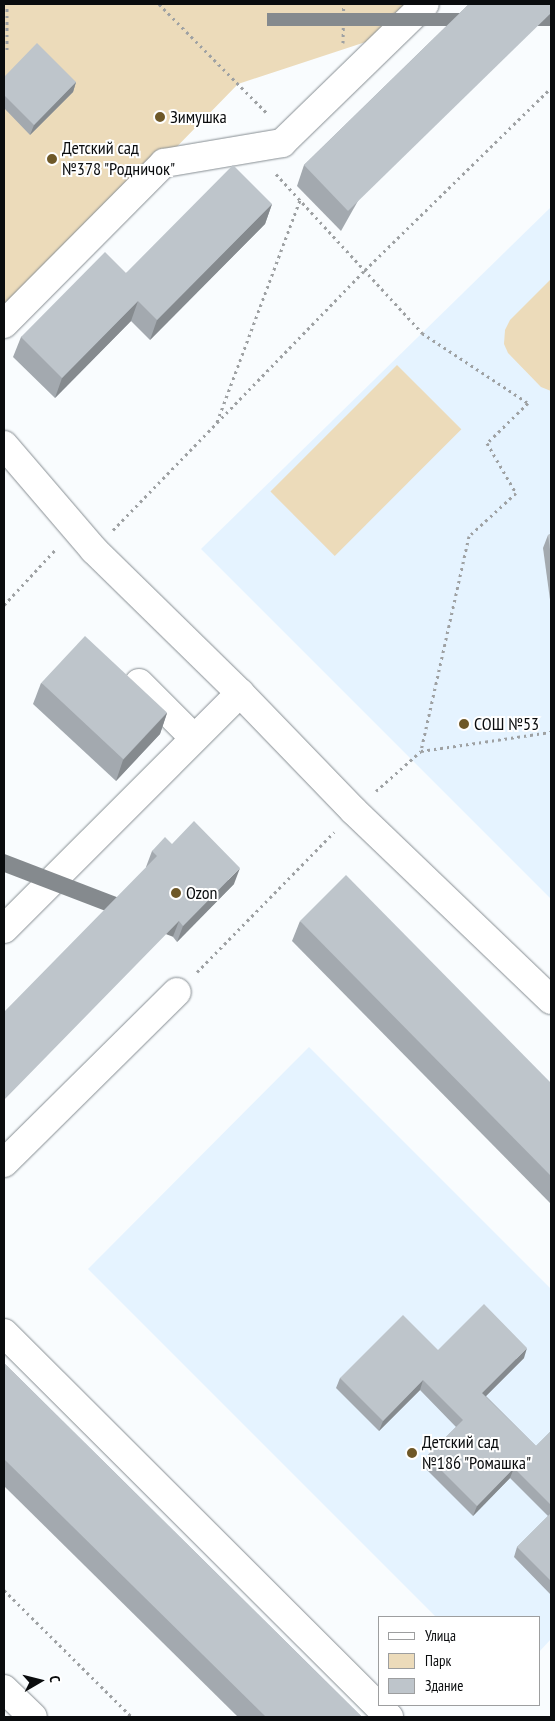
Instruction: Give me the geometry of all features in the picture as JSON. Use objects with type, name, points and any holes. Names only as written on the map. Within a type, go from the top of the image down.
[{"type":"street","points":[[4,324],[164,163],[282,143],[425,4]]},
{"type":"street","points":[[4,445],[94,550],[240,693],[354,811],[551,1000]]},
{"type":"street","points":[[139,683],[194,738]]},
{"type":"street","points":[[4,926],[240,693]]},
{"type":"street","points":[[4,1163],[177,992]]},
{"type":"street","points":[[4,1333],[389,1717]]},
{"type":"street","points":[[4,1688],[33,1717]]},
{"type":"path","points":[[7,4],[7,50]]},
{"type":"path","points":[[159,4],[289,135]]},
{"type":"path","points":[[94,550],[365,270],[551,88]]},
{"type":"path","points":[[252,148],[422,332],[528,402],[487,443],[516,493],[469,536],[421,751]]},
{"type":"path","points":[[216,423],[300,200]]},
{"type":"path","points":[[4,605],[75,528]]},
{"type":"path","points":[[177,992],[354,811],[421,751],[551,732]]},
{"type":"path","points":[[4,1590],[132,1717]]},
{"type":"shaded area","name":"СОШ №53","points":[[551,207],[551,899],[201,549]]},
{"type":"shaded area","name":"Детский сад №186 \"Ромашка\"","points":[[309,1047],[551,1289],[551,1639],[540,1651],[540,1616],[435,1616],[88,1269]]},
{"type":"green space","points":[[4,4],[425,4],[396,32],[238,84],[4,324]]},
{"type":"green space","points":[[551,279],[551,391],[541,387],[508,353],[504,344],[505,330],[510,320]]},
{"type":"green space","points":[[397,365],[461,429],[335,556],[270,492]]},
{"type":"building","points":[[469,4],[551,4],[551,13],[348,211],[304,165]]},
{"type":"building","points":[[37,43],[76,82],[34,125],[4,95],[4,75]]},
{"type":"building","points":[[233,165],[272,204],[157,320],[138,301],[62,378],[21,337],[105,252],[126,273]]},
{"type":"building","points":[[551,534],[551,557],[548,535]]},
{"type":"building","points":[[85,636],[167,712],[123,759],[41,683]]},
{"type":"building","points":[[194,821],[240,868],[183,926],[179,921],[4,1100],[4,1012],[157,856],[152,851],[165,837],[172,844]]},
{"type":"building","points":[[346,875],[551,1083],[551,1176],[300,921]]},
{"type":"building","points":[[484,1304],[527,1348],[482,1393],[536,1446],[551,1431],[551,1505],[514,1468],[477,1506],[427,1456],[463,1420],[423,1380],[383,1421],[340,1378],[403,1315],[438,1350]]},
{"type":"building","points":[[4,1363],[362,1717],[266,1717],[4,1459]]},
{"type":"building","points":[[551,1513],[551,1581],[517,1547]]},
{"type":"place","name":"Зимушка","points":[[160,117]]},
{"type":"place","name":"Детский сад №378 \"Родничок\"","points":[[52,159]]},
{"type":"place","name":"СОШ №53","points":[[464,724]]},
{"type":"place","name":"Ozon","points":[[176,893]]},
{"type":"place","name":"Детский сад №186 \"Ромашка\"","points":[[412,1453]]}]
